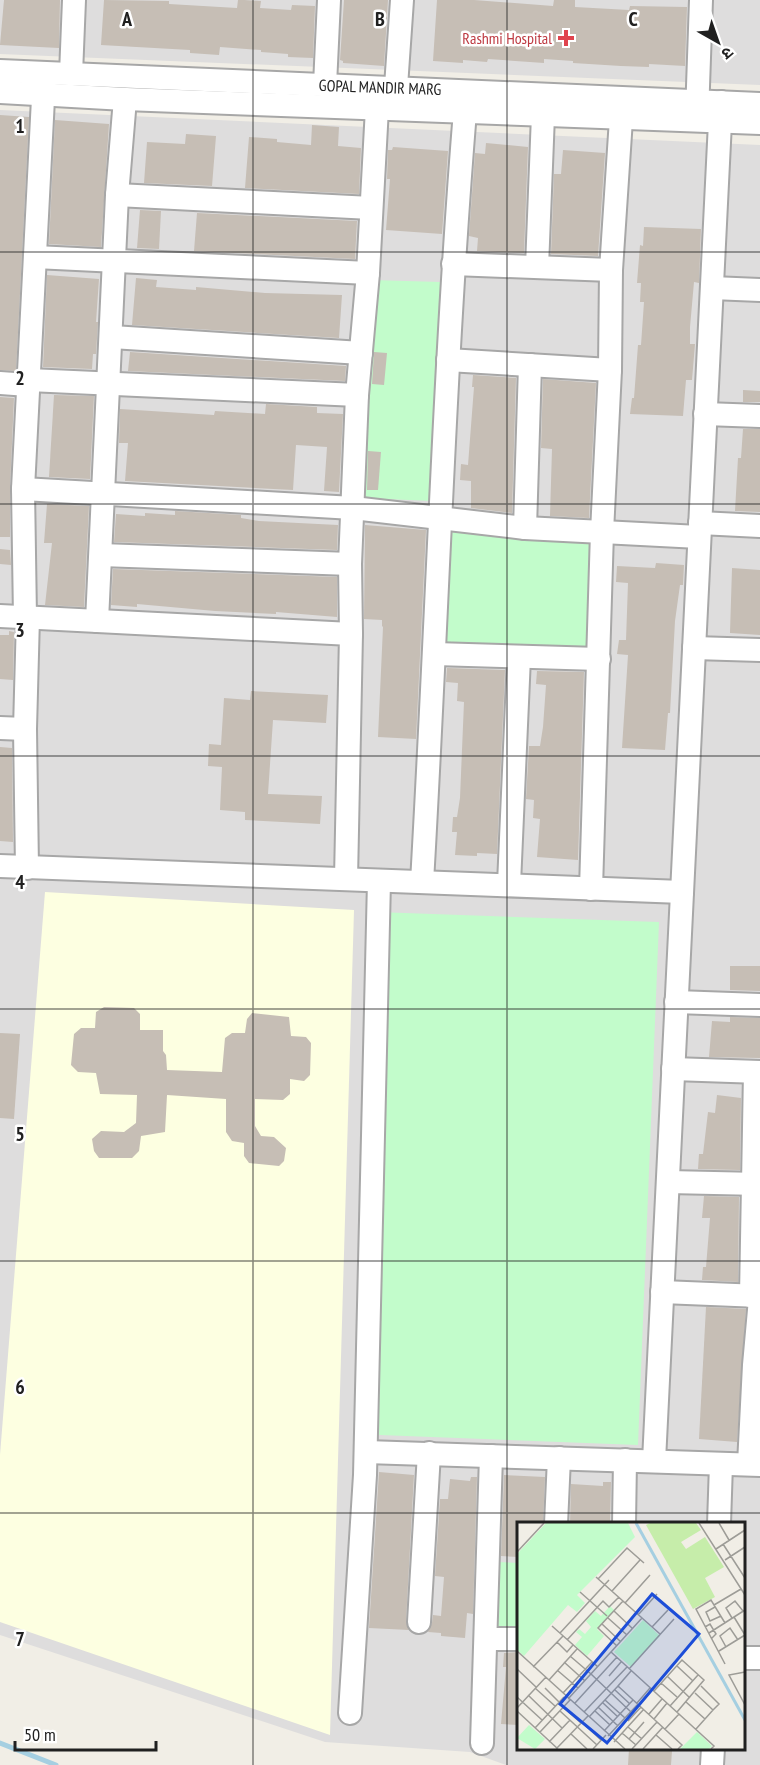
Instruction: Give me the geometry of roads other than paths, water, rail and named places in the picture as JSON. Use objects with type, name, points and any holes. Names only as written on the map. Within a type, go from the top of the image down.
[{"type":"street","points":[[71,74],[74,0]]},
{"type":"street","points":[[325,85],[329,0]]},
{"type":"street","points":[[346,879],[351,634],[350,564],[357,395],[372,208],[402,0]]},
{"type":"street","points":[[697,111],[701,0]]},
{"type":"street","name":"GOPAL MANDIR MARG","points":[[0,71],[44,84],[125,99],[389,101],[697,111],[720,112],[760,123]]},
{"type":"street","name":"GOPAL MANDIR MARG","points":[[0,92],[44,84],[71,74],[325,85],[389,101],[465,111],[621,119],[697,111]]},
{"type":"street","points":[[27,868],[25,729],[27,617],[23,489],[44,84]]},
{"type":"street","points":[[97,621],[117,195],[125,99]]},
{"type":"street","name":"GOPAL MANDIR MARG","points":[[720,112],[760,104]]},
{"type":"street","points":[[422,882],[453,264],[465,111]]},
{"type":"street","points":[[654,1461],[720,112]]},
{"type":"street","points":[[537,267],[543,115]]},
{"type":"street","points":[[591,889],[602,532],[610,370],[610,270],[621,119]]},
{"type":"street","points":[[117,195],[372,208]]},
{"type":"street","points":[[35,257],[368,273]]},
{"type":"street","points":[[453,264],[610,270]]},
{"type":"street","points":[[712,288],[760,290]]},
{"type":"street","points":[[112,337],[361,353]]},
{"type":"street","points":[[448,360],[610,370]]},
{"type":"street","points":[[525,528],[530,365]]},
{"type":"street","points":[[0,383],[107,384],[357,395]]},
{"type":"street","points":[[705,414],[760,416]]},
{"type":"street","points":[[23,489],[353,508],[525,528],[602,532],[760,526]]},
{"type":"street","points":[[100,555],[350,564]]},
{"type":"street","points":[[0,616],[351,634]]},
{"type":"street","points":[[694,648],[760,650]]},
{"type":"street","points":[[435,654],[598,659]]},
{"type":"street","points":[[509,884],[519,657]]},
{"type":"street","points":[[0,728],[25,729]]},
{"type":"street","points":[[0,866],[682,892]]},
{"type":"street","points":[[350,1713],[366,1452],[379,880]]},
{"type":"street","points":[[676,1002],[760,1005]]},
{"type":"street","points":[[366,1452],[754,1465],[758,1072],[673,1069]]},
{"type":"street","points":[[668,1182],[757,1184]]},
{"type":"street","points":[[662,1292],[757,1297]]},
{"type":"street","points":[[419,1622],[429,1453]]},
{"type":"street","points":[[482,1743],[491,1456]]},
{"type":"street","points":[[556,1522],[560,1458]]},
{"type":"street","points":[[624,1522],[625,1460]]},
{"type":"street","points":[[719,1522],[721,1464]]},
{"type":"street","points":[[487,1639],[517,1640]]},
{"type":"street","points":[[712,1765],[713,1750]]},
{"type":"waterway","points":[[0,1743],[56,1765]]},
{"type":"place","name":"Rashmi Hospital","points":[[566,38]]}]
